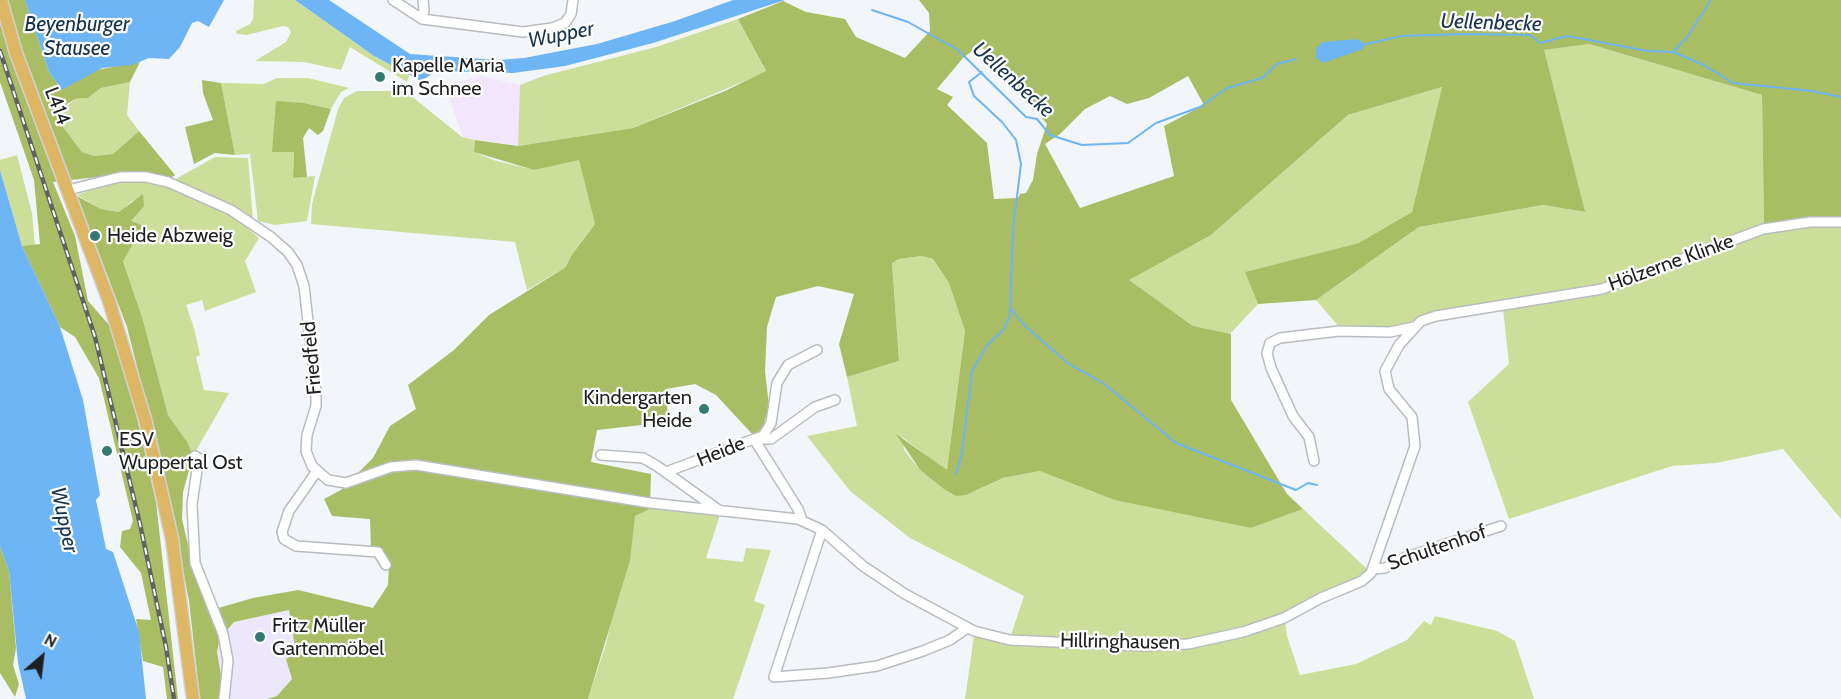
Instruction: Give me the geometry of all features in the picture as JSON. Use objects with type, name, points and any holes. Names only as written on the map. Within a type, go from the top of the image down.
[{"type":"main road","name":"L414","points":[[1,0],[16,53],[109,301],[148,428],[172,539],[193,699]]},
{"type":"street","points":[[393,0],[422,19],[535,32],[565,22],[571,14],[573,0]]},
{"type":"street","points":[[422,19],[423,0]]},
{"type":"street","name":"Friedfeld","points":[[68,190],[120,177],[146,177],[168,182],[231,210],[271,237],[288,252],[300,272],[306,294],[316,398],[306,451],[317,471]]},
{"type":"street","name":"Hölzerne Klinke","points":[[1414,327],[1432,317],[1602,289],[1763,229],[1810,222],[1841,222]]},
{"type":"street","points":[[1314,461],[1309,437],[1293,416],[1270,368],[1268,350],[1271,342],[1280,338],[1339,331],[1390,332],[1414,327]]},
{"type":"street","points":[[1373,569],[1415,446],[1412,417],[1389,389],[1384,372],[1392,355],[1414,327]]},
{"type":"street","points":[[754,439],[763,436],[769,427],[774,414],[777,383],[788,365],[817,350]]},
{"type":"street","points":[[754,439],[771,439],[815,407],[835,400]]},
{"type":"street","name":"Heide","points":[[666,472],[754,439],[798,509],[802,520]]},
{"type":"street","name":"Heide","points":[[601,455],[643,458],[721,512]]},
{"type":"street","points":[[195,456],[202,461],[197,470],[192,504],[195,563],[223,634],[228,661],[224,699]]},
{"type":"street","points":[[386,565],[378,552],[296,546],[284,539],[283,526],[289,511],[317,471],[328,480],[346,483],[391,467],[416,465],[650,503],[802,520]]},
{"type":"street","name":"Hillringhausen","points":[[802,520],[822,530],[879,578],[967,628],[1010,640],[1144,646],[1188,644],[1243,632],[1284,618],[1362,580],[1373,569]]},
{"type":"street","name":"Schultenhof","points":[[1373,569],[1385,568],[1404,558],[1501,526]]},
{"type":"street","points":[[822,530],[774,676],[828,673],[877,666],[950,640],[967,628]]},
{"type":"shaded area","points":[[481,76],[520,85],[518,146],[463,137],[445,85]]},
{"type":"shaded area","points":[[289,610],[296,654],[292,679],[277,696],[267,699],[222,699],[217,652],[220,638],[234,622]]},
{"type":"green space","points":[[0,0],[25,0],[49,72],[62,90],[96,70],[140,62],[130,82],[101,88],[88,98],[75,99],[67,104],[61,111],[63,127],[82,152],[94,156],[113,154],[139,131],[175,175],[171,178],[133,173],[53,182],[75,236],[88,301],[110,326],[137,418],[156,502],[178,699],[167,699],[163,667],[143,661],[136,619],[151,620],[141,573],[120,547],[122,531],[130,529],[133,521],[99,378],[75,337],[60,327],[22,246],[40,244],[34,180],[0,82]]},
{"type":"green space","points":[[254,0],[295,0],[374,56],[409,75],[407,82],[350,47],[341,70],[304,62],[255,61],[286,42],[291,32],[288,27],[283,26],[247,35],[237,34],[236,31],[250,24],[253,19]]},
{"type":"green space","points":[[919,0],[1841,0],[1841,219],[1764,226],[1762,95],[1589,44],[1544,50],[1585,212],[1543,205],[1419,227],[1316,300],[1258,304],[1245,272],[1359,243],[1412,212],[1442,87],[1348,115],[1211,235],[1129,280],[1193,326],[1231,334],[1231,400],[1287,494],[1303,509],[1251,528],[1115,500],[1040,471],[1003,478],[966,495],[956,496],[945,490],[920,470],[896,434],[947,470],[965,331],[949,283],[933,259],[922,256],[899,259],[892,263],[899,361],[847,377],[839,344],[854,294],[818,286],[776,297],[767,327],[765,371],[769,406],[763,427],[754,436],[716,395],[695,384],[666,389],[668,417],[650,419],[641,425],[597,430],[591,462],[651,474],[650,509],[635,516],[630,560],[588,699],[267,699],[277,696],[292,679],[286,659],[296,653],[289,610],[234,622],[220,638],[217,652],[223,687],[222,699],[200,699],[189,601],[165,477],[127,327],[77,196],[101,209],[119,212],[143,194],[144,206],[131,221],[144,226],[123,261],[143,320],[168,415],[188,443],[193,456],[183,492],[182,519],[193,567],[215,609],[253,598],[298,590],[373,608],[388,585],[389,563],[371,549],[370,519],[332,516],[324,499],[341,490],[373,458],[390,426],[416,409],[408,385],[454,350],[489,315],[566,267],[571,256],[595,224],[579,160],[534,170],[474,152],[475,140],[518,146],[633,128],[725,91],[766,71],[738,19],[783,1],[806,12],[845,19],[856,37],[905,58],[930,31],[929,13]],"holes":[[[980,45],[1047,124],[1037,154],[1033,180],[1026,193],[1020,194],[1018,198],[994,199],[987,143],[947,105],[953,97],[937,89],[963,58]],[[1188,76],[1204,105],[1164,126],[1174,176],[1080,208],[1045,144],[1060,134],[1085,109],[1110,96],[1127,104],[1149,98]]]},
{"type":"green space","points":[[738,19],[766,72],[633,128],[518,146],[520,85],[543,76],[656,47]]},
{"type":"green space","points":[[1589,44],[1762,95],[1764,226],[1600,286],[1423,317],[1390,330],[1340,328],[1316,300],[1419,227],[1543,205],[1584,212],[1543,50]]},
{"type":"green space","points":[[277,78],[308,78],[349,88],[341,92],[331,109],[304,103],[276,102],[294,152],[293,178],[315,176],[307,221],[275,225],[258,221],[250,154],[235,155],[221,83],[264,84]]},
{"type":"green space","points":[[202,80],[221,83],[235,155],[215,153],[194,164],[185,127],[213,120],[203,93]]},
{"type":"green space","points":[[130,82],[127,115],[139,131],[113,154],[94,156],[82,152],[63,127],[61,111],[75,99],[88,98],[101,88]]},
{"type":"green space","points":[[1442,87],[1412,212],[1360,243],[1246,272],[1258,304],[1230,334],[1193,326],[1128,280],[1211,235],[1348,115]]},
{"type":"green space","points":[[357,91],[405,91],[462,137],[475,140],[474,152],[493,160],[534,170],[579,159],[595,224],[571,256],[566,267],[527,290],[515,242],[311,224],[312,204],[338,109],[344,98]]},
{"type":"green space","points":[[276,101],[304,103],[331,109],[323,131],[318,135],[309,128],[303,138],[307,177],[293,178],[294,152],[272,152]]},
{"type":"green space","points":[[17,155],[32,213],[35,245],[22,246],[0,170],[0,160]]},
{"type":"green space","points":[[215,157],[248,158],[253,220],[205,193],[174,180]]},
{"type":"green space","points":[[132,181],[156,184],[184,192],[237,219],[259,238],[245,261],[256,292],[205,311],[202,300],[186,305],[200,355],[196,357],[204,390],[229,393],[193,456],[188,443],[168,415],[143,320],[123,260],[144,227],[130,221],[133,200],[120,212],[101,209],[77,195],[106,185]]},
{"type":"green space","points":[[1841,225],[1841,519],[1783,449],[1716,463],[1672,466],[1509,519],[1468,402],[1509,364],[1503,309],[1558,300],[1774,229]]},
{"type":"green space","points":[[922,256],[933,259],[949,283],[965,331],[947,471],[902,437],[904,450],[920,470],[945,490],[956,496],[975,491],[1003,478],[1040,471],[1187,514],[1251,528],[1303,509],[1366,568],[1372,564],[1370,570],[1361,578],[1279,617],[1241,629],[1200,637],[1144,642],[1011,635],[1024,596],[910,538],[850,491],[807,436],[857,426],[847,377],[899,361],[892,263],[899,259]]},
{"type":"green space","points":[[650,503],[721,512],[706,558],[743,562],[746,548],[771,550],[754,601],[765,605],[733,699],[588,699],[606,644],[635,516],[650,509]]},
{"type":"green space","points":[[0,546],[9,571],[16,648],[13,665],[19,684],[15,697],[0,673]]},
{"type":"green space","points":[[1435,616],[1497,631],[1515,641],[1534,699],[965,699],[974,636],[1009,644],[1175,649],[1204,644],[1285,621],[1287,636],[1300,675],[1356,664],[1407,640],[1424,621],[1431,625]]},
{"type":"water","name":"Beyenburger Stausee","points":[[25,0],[224,0],[209,27],[198,21],[192,23],[180,47],[169,59],[149,58],[132,65],[102,68],[62,90],[49,72]]},
{"type":"water","points":[[295,0],[329,0],[410,54],[498,60],[524,58],[597,44],[675,21],[733,0],[785,0],[653,43],[565,66],[513,73],[437,71],[421,81],[374,56]]},
{"type":"water","points":[[1357,39],[1365,44],[1363,49],[1323,63],[1316,58],[1316,48],[1323,42]]},
{"type":"water","name":"Wupper","points":[[0,170],[22,246],[60,327],[83,400],[100,495],[96,500],[106,549],[113,552],[139,632],[146,699],[26,699],[18,663],[9,571],[0,546]]},
{"type":"waterway","name":"Uellenbecke","points":[[1362,45],[1402,36],[1530,35],[1540,43],[1567,36],[1648,51],[1673,52],[1687,37],[1711,0]]},
{"type":"waterway","name":"Uellenbecke","points":[[872,10],[908,22],[958,50],[1026,117],[1037,119],[1050,135],[1082,145],[1128,143],[1156,123],[1200,107],[1227,88],[1262,78],[1277,64],[1296,59]]},
{"type":"waterway","points":[[1673,52],[1704,65],[1733,83],[1812,91],[1841,97]]},
{"type":"waterway","points":[[956,474],[962,453],[972,371],[987,345],[1003,330],[1010,316],[1013,229],[1021,164],[1016,140],[1002,122],[974,96],[969,82],[982,72]]},
{"type":"waterway","points":[[1012,310],[1024,325],[1069,364],[1103,383],[1176,443],[1296,490],[1308,483],[1317,485]]},
{"type":"railway","points":[[0,51],[95,337],[140,524],[166,647],[174,699]]},
{"type":"place","name":"Kapelle Maria im Schnee","points":[[380,77]]},
{"type":"place","name":"Heide Abzweig","points":[[95,236]]},
{"type":"place","name":"Kindergarten Heide","points":[[704,409]]},
{"type":"place","name":"ESV Wuppertal Ost","points":[[107,451]]},
{"type":"place","name":"Fritz Müller Gartenmöbel","points":[[260,637]]}]
